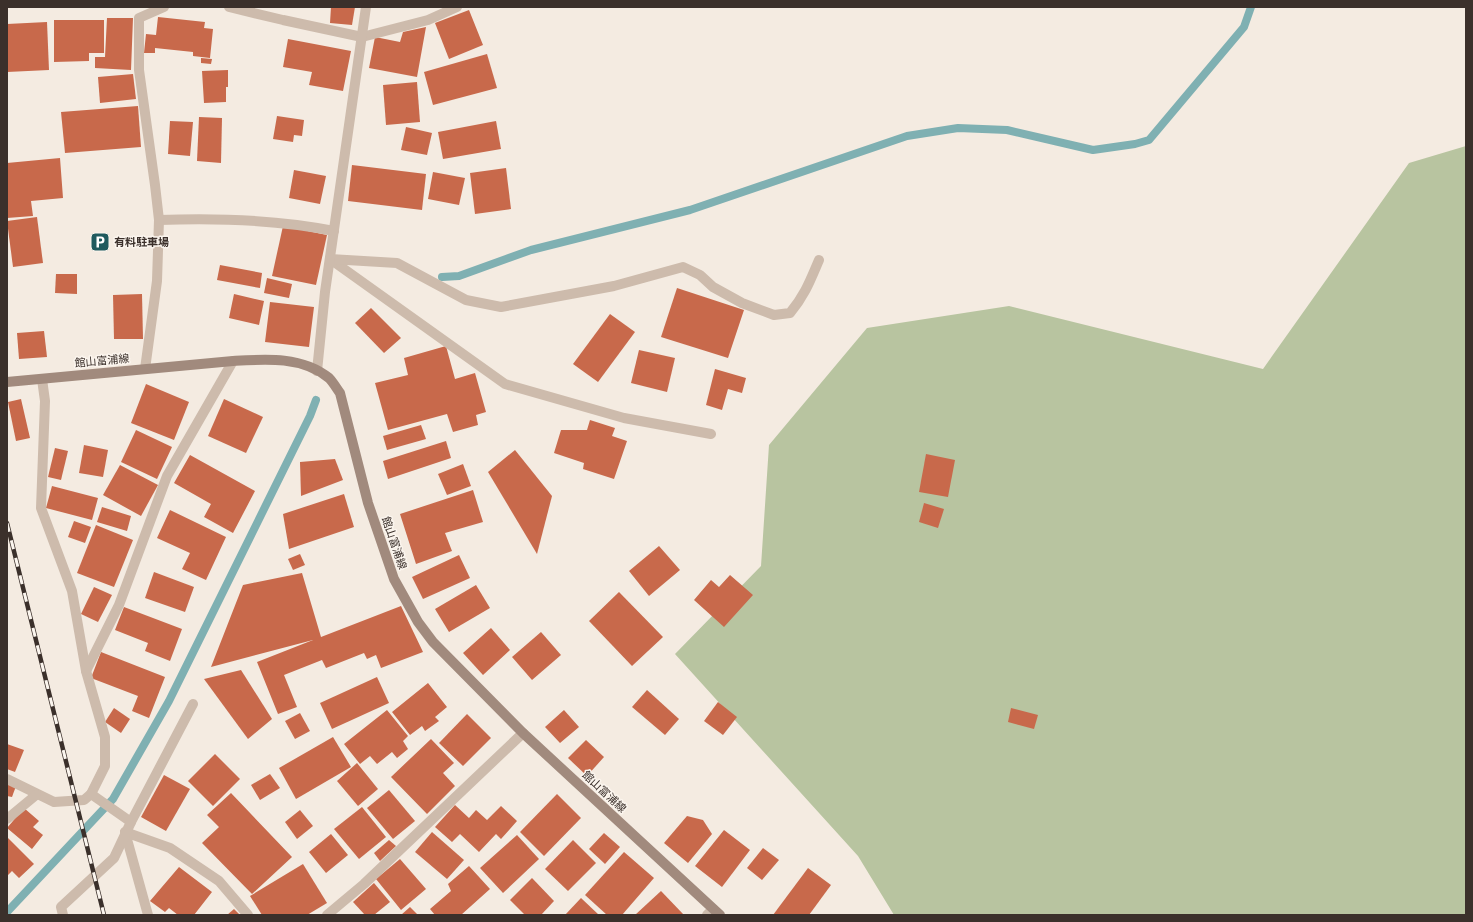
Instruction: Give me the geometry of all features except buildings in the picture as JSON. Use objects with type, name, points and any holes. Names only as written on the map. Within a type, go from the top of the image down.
[{"type":"main road","name":"館山富浦線","points":[[7,382],[233,361],[276,360],[294,362],[317,371],[330,379],[340,393],[368,503],[394,579],[418,622],[433,642],[523,733],[714,913]]},
{"type":"street","points":[[145,369],[157,281],[159,220],[139,70],[139,18],[164,7]]},
{"type":"street","points":[[229,7],[362,37],[428,20],[456,7]]},
{"type":"street","points":[[317,371],[321,324],[366,7]]},
{"type":"street","points":[[159,220],[229,219],[290,224],[334,231]]},
{"type":"street","points":[[330,259],[397,263],[466,300],[501,307],[614,286],[683,267],[700,275],[713,287],[742,303],[774,315],[790,313],[801,300],[810,283],[819,260]]},
{"type":"street","points":[[330,259],[506,384],[624,418],[711,434]]},
{"type":"street","points":[[86,671],[119,604],[167,476],[233,361]]},
{"type":"street","points":[[7,779],[36,795],[54,802],[84,800],[94,796],[105,766],[105,736],[86,671],[72,591],[41,508],[45,401],[42,379]]},
{"type":"street","points":[[63,915],[61,907],[114,858],[125,832],[127,819],[193,704]]},
{"type":"street","points":[[334,913],[523,733]]},
{"type":"street","points":[[7,819],[36,795]]},
{"type":"street","points":[[94,796],[127,819]]},
{"type":"street","points":[[125,832],[148,915]]},
{"type":"street","points":[[125,832],[170,848],[219,881],[248,915]]},
{"type":"green space","points":[[1466,146],[1466,915],[894,915],[858,856],[675,654],[761,566],[769,445],[867,328],[1009,306],[1263,369],[1409,163]]},
{"type":"waterway","points":[[442,277],[459,276],[531,250],[690,210],[907,136],[958,128],[1007,130],[1093,150],[1135,144],[1149,140],[1244,27],[1251,7]]},
{"type":"waterway","points":[[7,912],[113,799],[169,701],[310,416],[316,400]]},
{"type":"railway","points":[[7,523],[104,915]]},
{"type":"place","name":"有料駐車場","points":[[100,242]]}]
